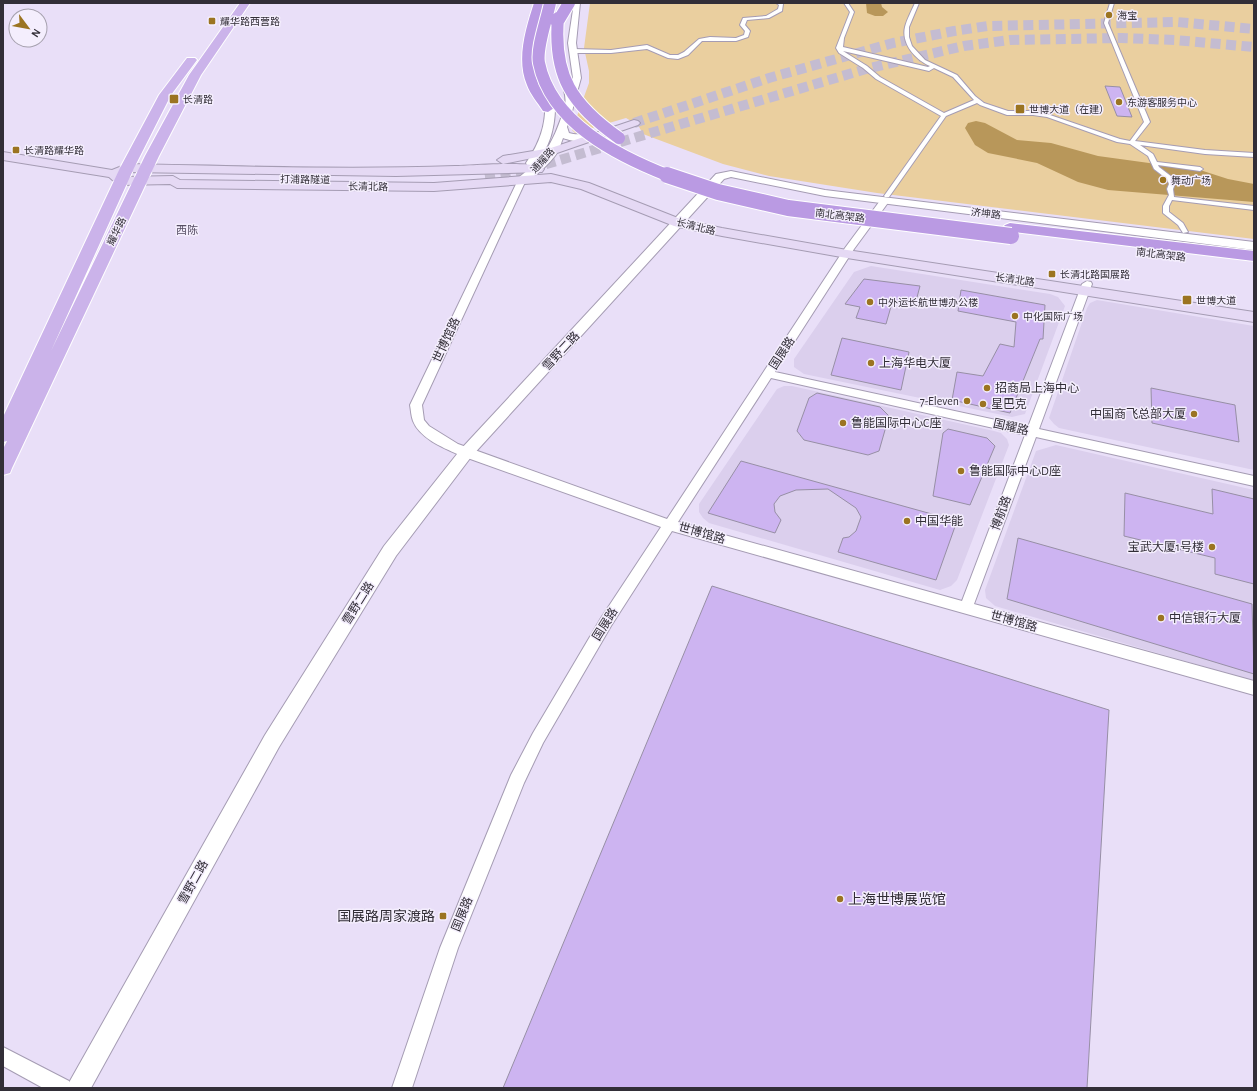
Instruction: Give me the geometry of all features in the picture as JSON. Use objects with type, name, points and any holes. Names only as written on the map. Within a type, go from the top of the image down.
[{"type":"highway","name":"南北高架路","points":[[550,3],[538,60],[544,82],[563,113],[594,140],[654,171],[712,191],[754,202],[788,208],[1254,264]]},
{"type":"highway","name":"南北高架路","points":[[560,3],[557,23],[557,62],[563,80],[588,114],[601,126],[640,151],[678,168],[728,185],[793,199],[1010,228],[1254,256]]},
{"type":"highway","points":[[557,23],[569,3]]},
{"type":"highway","points":[[540,5],[528,61],[534,85],[548,108],[558,119],[594,140]]},
{"type":"main road","name":"耀华路","points":[[3,436],[120,174],[165,95],[203,45],[231,3]]},
{"type":"main road","name":"耀华路","points":[[3,468],[143,174],[195,75],[245,3]]},
{"type":"main road","points":[[425,170],[553,151],[594,140],[634,122]]},
{"type":"main road","points":[[3,156],[120,174],[143,174]]},
{"type":"main road","name":"长清北路","points":[[143,174],[382,172],[425,170],[528,172],[589,180],[682,219]]},
{"type":"main road","name":"长清北路","points":[[143,174],[173,180],[177,184],[434,187],[528,172],[585,186],[722,232],[1086,287],[1254,309]]},
{"type":"main road","name":"打浦路隧道","points":[[173,180],[182,176],[413,181],[485,176]]},
{"type":"main road","name":"长清北路","points":[[1086,287],[1254,317]]},
{"type":"street","name":"通耀路","points":[[528,172],[553,151],[570,104],[570,95],[560,53],[560,38],[565,3]]},
{"type":"street","points":[[570,104],[577,78],[572,42],[577,3]]},
{"type":"street","points":[[573,51],[616,51],[647,47],[668,57],[684,56],[690,51],[695,43],[702,39],[716,38],[731,40],[746,36],[748,31],[742,26],[745,20],[772,15],[780,10],[781,5],[778,3]]},
{"type":"street","points":[[846,3],[852,12],[850,23],[840,41],[839,48],[844,55],[866,67],[878,78],[944,115]]},
{"type":"street","points":[[918,3],[907,27],[907,37],[916,54],[923,61],[955,76],[976,100],[996,110],[1048,116],[1114,139],[1132,143],[1205,152],[1254,155]]},
{"type":"street","points":[[1112,3],[1106,23],[1147,122],[1145,128],[1133,138],[1132,143]]},
{"type":"street","name":"通耀路","points":[[528,172],[540,153],[550,123],[552,105],[550,86],[538,37],[540,5]]},
{"type":"street","points":[[839,48],[929,69],[935,67]]},
{"type":"street","points":[[886,198],[944,115],[976,100]]},
{"type":"street","points":[[562,128],[565,135],[572,138],[594,140]]},
{"type":"street","points":[[1132,143],[1149,153],[1158,171],[1170,178],[1172,184],[1171,198],[1166,206],[1166,213],[1181,224],[1185,232]]},
{"type":"street","points":[[1155,163],[1200,169]]},
{"type":"street","name":"世博馆路","points":[[528,172],[416,405],[419,423],[443,442],[466,453],[670,525],[1254,688]]},
{"type":"street","name":"济坤路","points":[[720,176],[731,174],[800,188],[1254,246]]},
{"type":"street","name":"雪野二路","points":[[78,1088],[272,741],[390,552],[466,453],[720,176]]},
{"type":"street","name":"国展路","points":[[402,1088],[449,948],[517,780],[538,738],[602,627],[849,251],[886,198]]},
{"type":"street","points":[[1171,198],[1254,208]]},
{"type":"street","name":"博航路","points":[[966,608],[1086,287]]},
{"type":"street","name":"国耀路","points":[[769,374],[1254,481]]},
{"type":"street","points":[[3,1056],[62,1088]]},
{"type":"shaded area","points":[[590,3],[1254,3],[1254,239],[877,193],[769,176],[723,164],[643,134],[638,125],[626,118],[575,133],[572,130],[589,83],[589,71],[584,48]]},
{"type":"shaded area","points":[[866,3],[881,3],[882,7],[888,12],[883,16],[875,16],[867,13]]},
{"type":"shaded area","points":[[976,121],[985,123],[1017,140],[1051,143],[1098,156],[1200,170],[1228,179],[1254,184],[1254,202],[1108,190],[1078,182],[1037,163],[988,153],[975,145],[965,128],[968,123]]},
{"type":"shaded area","points":[[871,266],[1050,294],[1058,297],[1065,306],[1025,414],[1012,417],[804,374],[794,367],[794,359],[854,272]]},
{"type":"shaded area","points":[[1097,300],[1254,326],[1254,470],[1059,428],[1054,424],[1049,418],[1087,308],[1090,303]]},
{"type":"shaded area","points":[[784,386],[792,386],[994,431],[1001,433],[1007,439],[1009,445],[957,580],[951,586],[940,590],[709,523],[703,518],[699,512],[699,504],[777,389]]},
{"type":"shaded area","points":[[1056,445],[1254,490],[1254,681],[995,606],[986,598],[985,590],[1036,451]]},
{"type":"building","name":"东游客服务中心","points":[[1105,86],[1120,87],[1132,117],[1117,116]]},
{"type":"building","name":"中外运长航世博办公楼","points":[[864,279],[920,286],[916,301],[903,299],[892,303],[886,324],[856,318],[860,307],[845,304]]},
{"type":"building","points":[[961,290],[1045,305],[1043,339],[1040,339],[1010,413],[952,400],[957,372],[983,376],[1000,344],[1014,347],[1016,322],[958,311]]},
{"type":"building","name":"上海华电大厦","points":[[842,338],[909,352],[901,390],[831,375]]},
{"type":"building","name":"中国商飞总部大厦","points":[[1151,388],[1235,405],[1239,442],[1152,423]]},
{"type":"building","name":"鲁能国际中心C座","points":[[817,393],[880,407],[889,416],[879,451],[868,455],[804,440],[797,431],[809,398]]},
{"type":"building","name":"鲁能国际中心D座","points":[[948,429],[987,438],[995,446],[970,505],[933,496],[943,433]]},
{"type":"building","name":"中国华能","points":[[741,461],[957,521],[936,580],[838,552],[843,538],[849,537],[856,531],[861,517],[856,508],[828,489],[796,490],[780,496],[774,504],[775,512],[781,520],[775,533],[708,513]]},
{"type":"building","name":"宝武大厦1号楼","points":[[1212,489],[1254,499],[1254,584],[1215,574],[1215,558],[1124,536],[1125,493],[1213,514]]},
{"type":"building","name":"中信银行大厦","points":[[1018,538],[1252,604],[1254,674],[1007,599]]},
{"type":"building","name":"上海世博展览馆","points":[[712,586],[1109,710],[1087,1088],[503,1088]]},
{"type":"tunnel","points":[[634,123],[769,78],[893,43],[954,31],[988,26],[1177,22],[1254,29]]},
{"type":"tunnel","points":[[491,175],[485,176],[523,171],[866,69],[964,46],[1010,40],[1121,38],[1175,40],[1254,47]]},
{"type":"place","name":"海宝","points":[[1109,15]]},
{"type":"place","name":"耀华路西营路","points":[[212,21]]},
{"type":"place","name":"长清路","points":[[174,99]]},
{"type":"place","name":"东游客服务中心","points":[[1119,102]]},
{"type":"place","name":"世博大道（在建）","points":[[1020,109]]},
{"type":"place","name":"长清路耀华路","points":[[16,150]]},
{"type":"place","name":"舞动广场","points":[[1163,180]]},
{"type":"place","name":"长清北路国展路","points":[[1052,274]]},
{"type":"place","name":"世博大道","points":[[1187,300]]},
{"type":"place","name":"中外运长航世博办公楼","points":[[870,302]]},
{"type":"place","name":"中化国际广场","points":[[1015,316]]},
{"type":"place","name":"上海华电大厦","points":[[871,363]]},
{"type":"place","name":"招商局上海中心","points":[[987,388]]},
{"type":"place","name":"7-Eleven","points":[[967,401]]},
{"type":"place","name":"星巴克","points":[[983,404]]},
{"type":"place","name":"中国商飞总部大厦","points":[[1194,414]]},
{"type":"place","name":"鲁能国际中心C座","points":[[843,423]]},
{"type":"place","name":"鲁能国际中心D座","points":[[961,471]]},
{"type":"place","name":"中国华能","points":[[907,521]]},
{"type":"place","name":"宝武大厦1号楼","points":[[1212,547]]},
{"type":"place","name":"中信银行大厦","points":[[1161,618]]},
{"type":"place","name":"上海世博展览馆","points":[[840,899]]},
{"type":"place","name":"国展路周家渡路","points":[[443,916]]},
{"type":"district","name":"西陈","points":[[187,230]]}]
